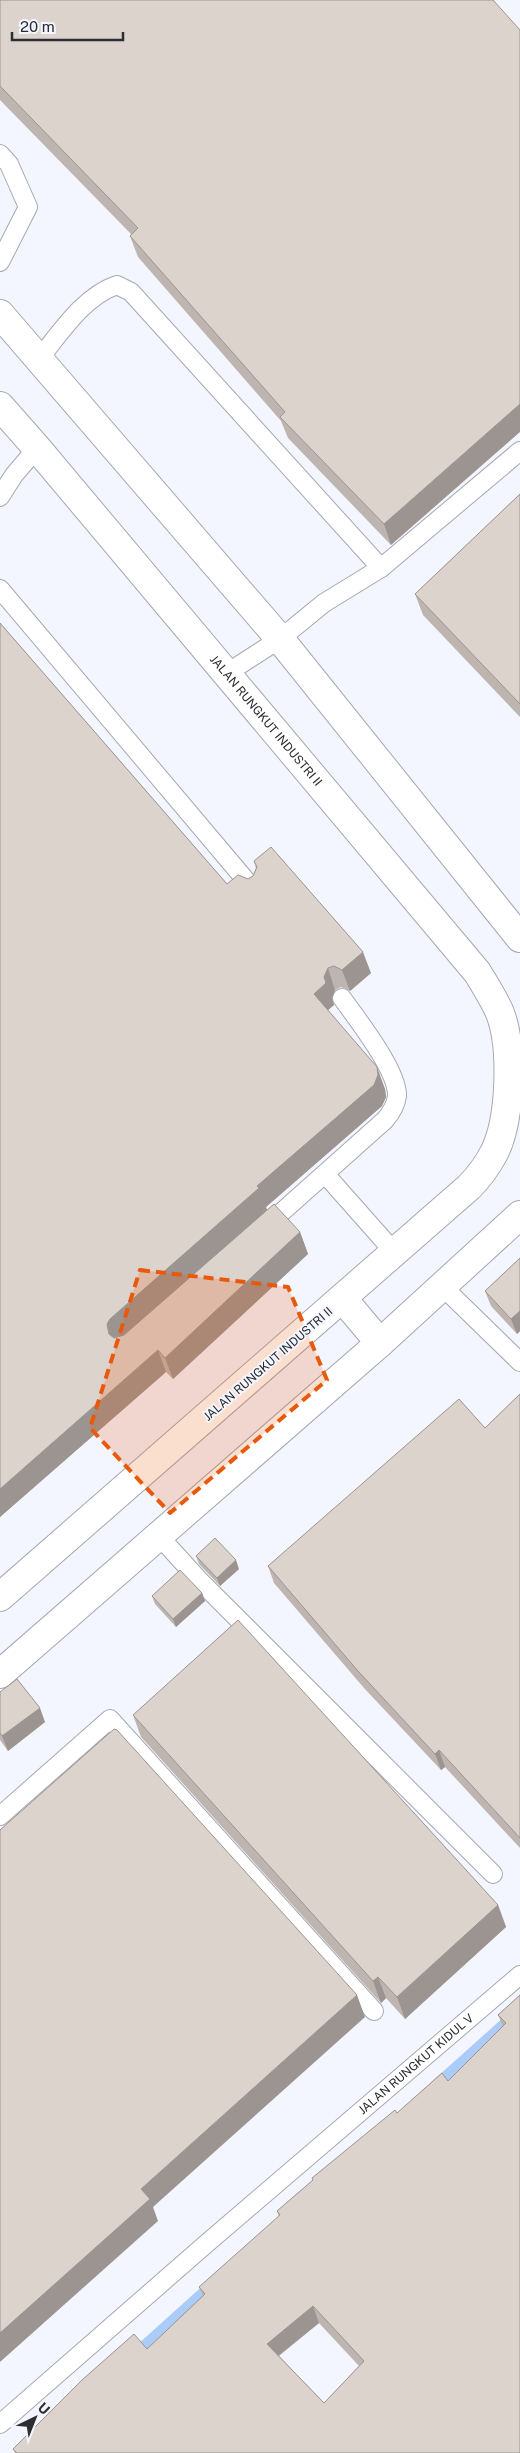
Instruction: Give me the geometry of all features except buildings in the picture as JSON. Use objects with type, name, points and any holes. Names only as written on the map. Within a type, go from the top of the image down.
[{"type":"street","points":[[0,314],[280,639],[520,938]]},
{"type":"street","name":"JALAN RUNGKUT INDUSTRI II","points":[[0,406],[227,673],[477,972],[500,1013],[514,1049],[513,1110],[495,1151],[484,1170],[469,1187],[0,1597]]},
{"type":"street","points":[[0,1674],[380,1343],[520,1215]]},
{"type":"street","points":[[343,1299],[380,1343]]},
{"type":"lane","points":[[0,154],[9,164],[28,207],[0,262]]},
{"type":"lane","points":[[39,359],[65,327],[101,290],[117,285],[131,292],[381,568]]},
{"type":"lane","points":[[0,497],[14,475],[37,448]]},
{"type":"lane","points":[[227,673],[280,639],[324,603],[381,568],[520,451]]},
{"type":"lane","points":[[0,589],[254,890]]},
{"type":"lane","points":[[251,1238],[385,1120],[393,1110],[397,1095],[394,1081],[387,1066],[342,998]]},
{"type":"lane","points":[[325,1174],[395,1253]]},
{"type":"lane","points":[[443,1287],[520,1362]]},
{"type":"lane","points":[[159,1536],[241,1622],[493,1874]]},
{"type":"lane","points":[[0,1816],[110,1719],[374,2011]]},
{"type":"lane","name":"JALAN RUNGKUT KIDUL V","points":[[0,2424],[206,2244],[520,1975]]},
{"type":"highlighted area","points":[[140,1270],[288,1287],[327,1380],[170,1513],[90,1428]]},
{"type":"waterway","points":[[434,2087],[520,2010]]},
{"type":"waterway","points":[[134,2355],[213,2284]]}]
